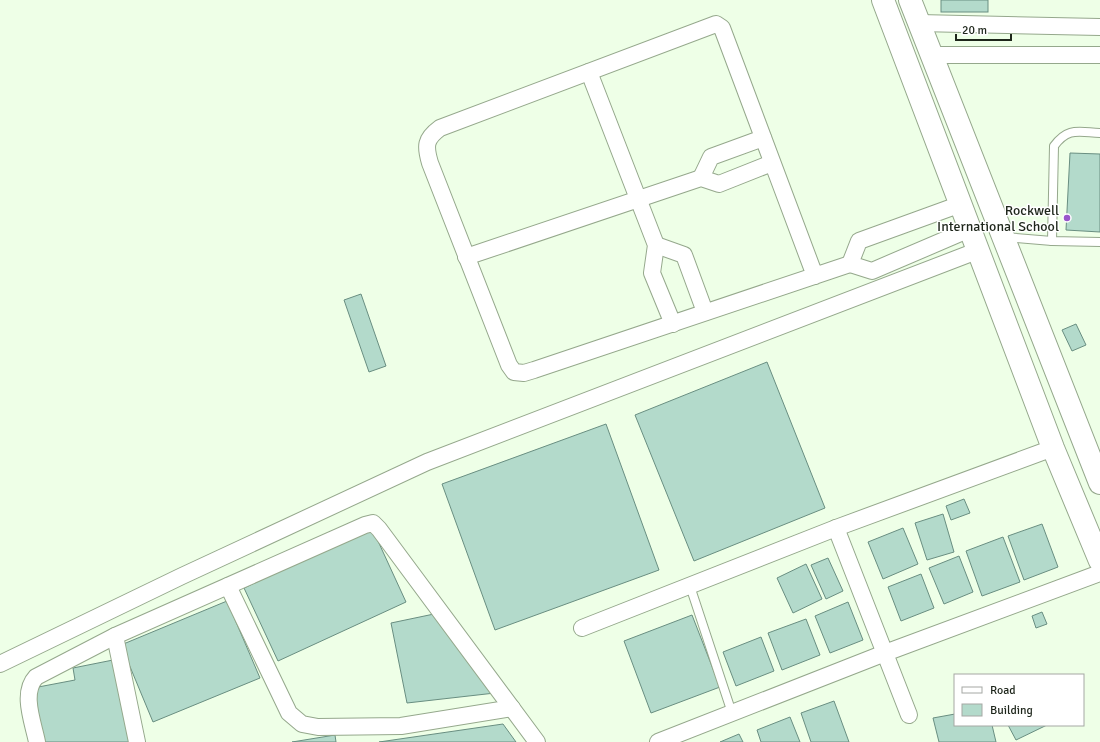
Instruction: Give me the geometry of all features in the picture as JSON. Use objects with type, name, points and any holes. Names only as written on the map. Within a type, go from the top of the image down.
[{"type":"main road","points":[[883,0],[1054,448],[1100,561]]},
{"type":"main road","points":[[910,0],[933,55],[1100,482]]},
{"type":"street","points":[[920,23],[1100,27]]},
{"type":"street","points":[[815,276],[720,26],[713,25],[440,128],[432,134],[427,142],[430,163],[509,365],[514,372],[524,373],[534,370],[705,312],[815,276],[850,264],[872,271],[970,229]]},
{"type":"street","points":[[933,55],[1100,55]]},
{"type":"street","points":[[589,72],[656,245],[652,273],[673,324]]},
{"type":"street","points":[[701,178],[712,157],[763,138]]},
{"type":"street","points":[[466,256],[701,178],[719,184],[772,163]]},
{"type":"street","points":[[850,264],[860,240],[961,204]]},
{"type":"street","points":[[656,245],[684,255],[705,312]]},
{"type":"street","points":[[0,664],[182,576],[428,462],[901,281],[974,252],[978,249]]},
{"type":"street","points":[[582,628],[836,528],[1054,448]]},
{"type":"street","points":[[37,742],[28,693],[30,684],[36,677],[115,636],[372,523],[378,528],[537,742]]},
{"type":"street","points":[[836,528],[909,715]]},
{"type":"street","points":[[658,742],[885,653],[1100,574]]},
{"type":"street","points":[[228,586],[289,713],[302,724],[318,727],[401,726],[512,708]]},
{"type":"street","points":[[115,636],[137,742]]},
{"type":"lane","points":[[1052,241],[1054,146],[1061,136],[1069,132],[1100,133]]},
{"type":"lane","points":[[1004,236],[1052,241],[1100,242]]},
{"type":"lane","points":[[690,586],[732,713]]},
{"type":"building","points":[[941,0],[988,0],[988,12],[941,12]]},
{"type":"building","name":"Rockwell International School","points":[[1070,153],[1100,154],[1100,232],[1066,230]]},
{"type":"building","points":[[361,294],[386,366],[369,372],[344,300]]},
{"type":"building","points":[[1076,324],[1086,345],[1072,351],[1062,330]]},
{"type":"building","points":[[767,362],[825,508],[694,561],[635,415]]},
{"type":"building","points":[[606,424],[659,570],[495,630],[442,484]]},
{"type":"building","points":[[964,499],[970,513],[951,520],[946,506]]},
{"type":"building","points":[[943,514],[954,552],[927,560],[915,523]]},
{"type":"building","points":[[1042,524],[1058,567],[1024,580],[1008,536]]},
{"type":"building","points":[[372,528],[406,602],[278,661],[244,588]]},
{"type":"building","points":[[903,528],[918,564],[883,579],[868,542]]},
{"type":"building","points":[[1003,537],[1020,582],[982,596],[966,551]]},
{"type":"building","points":[[959,556],[973,592],[944,604],[929,568]]},
{"type":"building","points":[[828,558],[843,591],[826,599],[811,565]]},
{"type":"building","points":[[806,564],[822,599],[793,613],[777,578]]},
{"type":"building","points":[[921,574],[934,608],[901,621],[888,587]]},
{"type":"building","points":[[227,601],[260,678],[153,722],[121,645]]},
{"type":"building","points":[[848,602],[863,640],[830,653],[815,616]]},
{"type":"building","points":[[1042,612],[1047,624],[1036,628],[1032,616]]},
{"type":"building","points":[[434,614],[495,693],[407,703],[391,623]]},
{"type":"building","points":[[692,615],[720,687],[651,713],[624,641]]},
{"type":"building","points":[[806,619],[820,655],[782,670],[768,633]]},
{"type":"building","points":[[761,637],[774,671],[736,686],[723,652]]},
{"type":"building","points":[[113,660],[130,742],[44,742],[33,688],[75,680],[73,668]]},
{"type":"building","points":[[834,701],[849,742],[811,742],[801,713]]},
{"type":"building","points":[[954,714],[954,726],[992,726],[996,742],[939,742],[933,718]]},
{"type":"building","points":[[790,717],[800,742],[761,742],[757,730]]},
{"type":"building","points":[[503,724],[516,742],[379,742]]},
{"type":"building","points":[[1009,726],[1045,726],[1016,740]]},
{"type":"building","points":[[739,734],[743,742],[720,742]]},
{"type":"building","points":[[335,735],[336,742],[292,742]]},
{"type":"place","name":"Rockwell International School","points":[[1067,218]]}]
